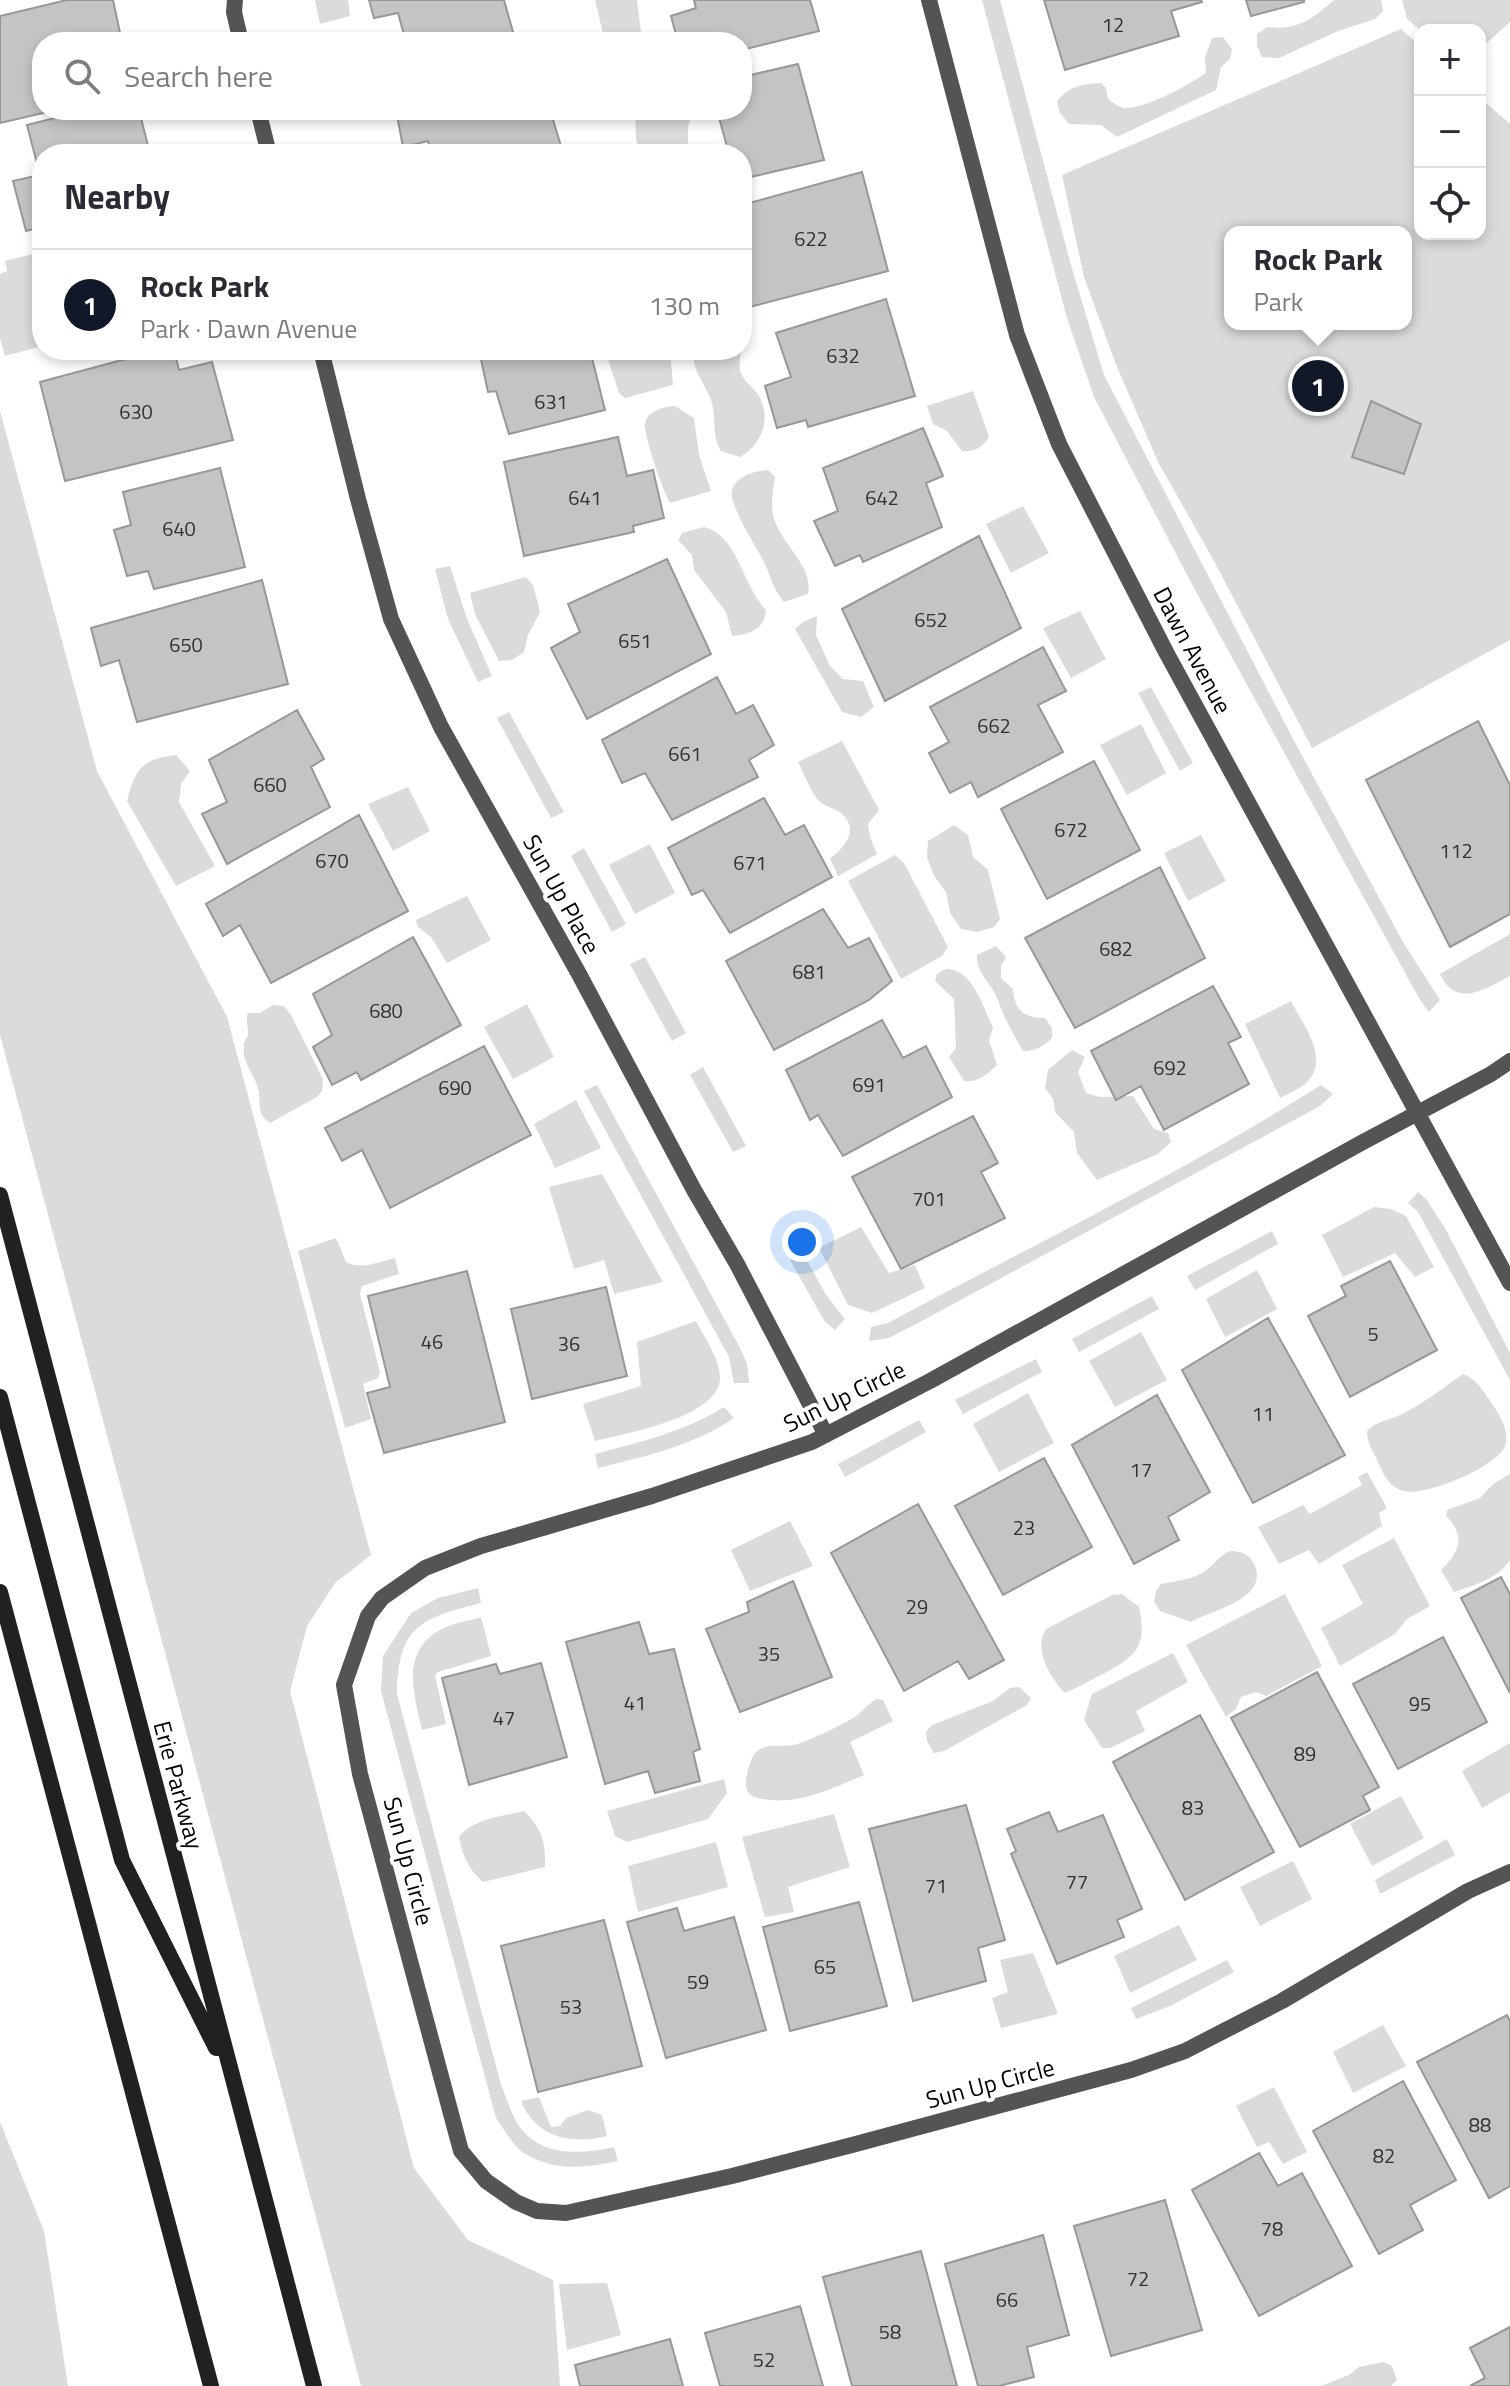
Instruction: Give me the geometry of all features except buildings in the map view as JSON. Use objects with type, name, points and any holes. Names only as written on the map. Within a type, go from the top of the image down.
[{"type":"main road","name":"Erie Parkway","points":[[0,1195],[314,2386]]},
{"type":"main road","points":[[0,1397],[122,1860],[231,2078]]},
{"type":"main road","points":[[0,1592],[211,2386]]},
{"type":"street","points":[[235,0],[239,32]]},
{"type":"street","name":"Dawn Avenue","points":[[929,0],[1017,335],[1059,444],[1166,652],[1510,1283]]},
{"type":"street","points":[[260,120],[266,144]]},
{"type":"street","name":"Sun Up Place","points":[[323,360],[391,619],[441,727],[574,964],[826,1435]]},
{"type":"street","name":"Sun Up Circle","points":[[1510,1061],[1144,1264],[826,1435],[718,1475],[491,1542],[425,1568],[382,1598],[368,1616],[344,1685],[360,1774],[461,2151],[486,2181],[516,2202],[537,2211],[566,2213],[618,2202],[852,2145],[1160,2060],[1185,2051],[1273,2007],[1468,1891],[1510,1872]]},
{"type":"shaded area","points":[[315,0],[348,0],[350,16],[320,24]]},
{"type":"shaded area","points":[[595,0],[637,0],[641,32],[603,32]]},
{"type":"shaded area","points":[[982,0],[1000,0],[1071,265],[1104,375],[1292,737],[1403,942],[1440,1000],[1429,1012],[1195,590],[1094,397],[1067,318]]},
{"type":"shaded area","points":[[1334,0],[1381,0],[1383,11],[1375,19],[1338,31],[1279,58],[1262,57],[1257,46],[1257,34],[1267,27],[1287,27],[1304,22]]},
{"type":"shaded area","points":[[1402,0],[1510,0],[1510,22],[1486,44],[1486,24],[1414,25],[1407,19]]},
{"type":"shaded area","points":[[1401,29],[1414,41],[1414,240],[1486,240],[1486,103],[1510,124],[1510,640],[1312,748],[1213,559],[1158,462],[1115,362],[1084,277],[1062,175]]},
{"type":"shaded area","points":[[1223,37],[1232,49],[1230,59],[1221,67],[1216,90],[1117,137],[1101,125],[1069,124],[1060,113],[1057,101],[1071,89],[1088,84],[1101,83],[1106,88],[1108,99],[1125,108],[1144,105],[1167,95],[1206,73],[1205,57],[1212,38]]},
{"type":"shaded area","points":[[635,120],[690,120],[687,144],[638,144]]},
{"type":"shaded area","points":[[32,254],[32,349],[5,356],[0,338],[0,274],[7,271],[5,261]]},
{"type":"shaded area","points":[[608,360],[671,360],[673,385],[625,398],[619,393]]},
{"type":"shaded area","points":[[694,360],[740,360],[741,374],[759,396],[764,414],[762,431],[754,446],[740,457],[721,451],[715,432],[713,406]]},
{"type":"shaded area","points":[[973,391],[989,437],[978,448],[962,451],[947,431],[933,424],[927,406]]},
{"type":"shaded area","points":[[675,406],[694,418],[699,455],[711,491],[670,503],[654,464],[645,424],[652,412]]},
{"type":"shaded area","points":[[0,411],[97,771],[227,1017],[371,1555],[335,1583],[307,1626],[290,1691],[414,2168],[468,2240],[553,2280],[560,2386],[361,2386],[0,1035]]},
{"type":"shaded area","points":[[768,470],[775,477],[772,505],[776,525],[806,573],[808,583],[808,594],[784,602],[743,524],[732,496],[734,485],[742,477]]},
{"type":"shaded area","points":[[1023,506],[1049,553],[1011,573],[986,524]]},
{"type":"shaded area","points":[[704,527],[725,540],[766,610],[763,622],[750,632],[732,636],[726,612],[694,570],[692,555],[678,540],[682,533]]},
{"type":"shaded area","points":[[450,566],[467,619],[492,676],[478,682],[448,619],[435,569]]},
{"type":"shaded area","points":[[526,577],[533,585],[540,612],[528,635],[524,652],[512,660],[499,661],[475,614],[470,593]]},
{"type":"shaded area","points":[[1080,611],[1106,659],[1071,678],[1043,628]]},
{"type":"shaded area","points":[[817,616],[816,635],[830,666],[843,679],[863,681],[874,707],[861,717],[842,712],[795,629]]},
{"type":"shaded area","points":[[1151,687],[1193,763],[1180,771],[1138,693]]},
{"type":"shaded area","points":[[509,712],[564,812],[551,818],[497,718]]},
{"type":"shaded area","points":[[1141,724],[1166,773],[1127,795],[1100,745]]},
{"type":"shaded area","points":[[842,741],[879,810],[868,824],[877,854],[838,876],[830,858],[848,838],[847,819],[819,801],[798,762]]},
{"type":"shaded area","points":[[176,755],[190,771],[181,784],[179,802],[215,866],[176,886],[127,801],[133,781],[142,768],[155,759]]},
{"type":"shaded area","points":[[408,787],[430,831],[393,851],[368,804]]},
{"type":"shaded area","points":[[954,825],[968,835],[973,857],[988,870],[1000,919],[994,927],[977,932],[961,929],[950,913],[946,892],[934,876],[927,857],[928,841]]},
{"type":"shaded area","points":[[1201,835],[1226,881],[1188,901],[1164,853]]},
{"type":"shaded area","points":[[650,844],[675,893],[635,914],[609,865]]},
{"type":"shaded area","points":[[584,848],[626,924],[612,932],[571,856]]},
{"type":"shaded area","points":[[895,855],[904,863],[948,947],[942,956],[901,979],[848,881]]},
{"type":"shaded area","points":[[467,896],[491,940],[447,963],[431,937],[418,927],[416,920]]},
{"type":"shaded area","points":[[1510,934],[1510,976],[1472,993],[1454,991],[1447,985],[1440,974]]},
{"type":"shaded area","points":[[996,946],[1006,957],[1001,966],[1001,978],[1013,989],[1018,1008],[1026,1015],[1045,1018],[1052,1028],[1052,1038],[1035,1049],[1023,1051],[979,968],[977,955]]},
{"type":"shaded area","points":[[645,957],[686,1033],[672,1041],[630,964]]},
{"type":"shaded area","points":[[946,969],[963,975],[970,982],[993,1028],[989,1040],[997,1065],[973,1081],[964,1081],[949,1057],[956,1048],[954,999],[935,981],[937,974]]},
{"type":"shaded area","points":[[1291,1001],[1312,1041],[1316,1063],[1314,1073],[1307,1082],[1280,1098],[1245,1024]]},
{"type":"shaded area","points":[[527,1004],[554,1057],[513,1079],[484,1027]]},
{"type":"shaded area","points":[[273,1005],[284,1006],[291,1015],[323,1079],[322,1091],[317,1097],[270,1123],[261,1111],[258,1088],[246,1062],[244,1042],[248,1035],[248,1013],[260,1013]]},
{"type":"shaded area","points":[[1072,1050],[1085,1057],[1078,1072],[1086,1093],[1100,1097],[1133,1096],[1154,1129],[1168,1133],[1171,1142],[1158,1154],[1097,1180],[1077,1153],[1074,1132],[1055,1112],[1053,1099],[1045,1088],[1048,1070]]},
{"type":"shaded area","points":[[703,1067],[746,1146],[733,1152],[690,1075]]},
{"type":"shaded area","points":[[597,1085],[739,1346],[747,1363],[749,1383],[734,1383],[729,1357],[584,1091]]},
{"type":"shaded area","points":[[1321,1085],[1333,1094],[1320,1106],[918,1323],[889,1338],[869,1341],[871,1327],[888,1323],[1107,1208]]},
{"type":"shaded area","points":[[576,1100],[601,1148],[555,1168],[534,1124]]},
{"type":"shaded area","points":[[602,1174],[663,1282],[614,1294],[604,1260],[574,1269],[549,1187]]},
{"type":"shaded area","points":[[1418,1192],[1427,1200],[1446,1230],[1510,1353],[1510,1380],[1418,1212],[1408,1203]]},
{"type":"shaded area","points":[[1374,1207],[1391,1209],[1406,1216],[1434,1267],[1415,1277],[1395,1253],[1343,1277],[1322,1235]]},
{"type":"shaded area","points":[[861,1227],[889,1273],[915,1265],[925,1288],[872,1313],[848,1305],[819,1248]]},
{"type":"shaded area","points":[[1272,1231],[1278,1244],[1195,1290],[1187,1276]]},
{"type":"shaded area","points":[[336,1238],[346,1262],[364,1265],[395,1258],[399,1274],[362,1286],[360,1294],[380,1372],[378,1378],[363,1384],[371,1419],[345,1428],[298,1251]]},
{"type":"shaded area","points":[[803,1253],[826,1295],[845,1319],[835,1330],[825,1322],[790,1260]]},
{"type":"shaded area","points":[[1257,1270],[1277,1309],[1225,1337],[1206,1299]]},
{"type":"shaded area","points":[[1152,1296],[1159,1309],[1079,1352],[1072,1339]]},
{"type":"shaded area","points":[[696,1321],[717,1363],[720,1377],[716,1391],[705,1403],[670,1421],[595,1441],[583,1404],[641,1386],[637,1342]]},
{"type":"shaded area","points":[[1141,1332],[1167,1380],[1115,1407],[1089,1361]]},
{"type":"shaded area","points":[[1036,1359],[1042,1372],[963,1414],[955,1400]]},
{"type":"shaded area","points":[[1463,1374],[1480,1386],[1498,1413],[1507,1439],[1501,1453],[1477,1470],[1444,1485],[1414,1492],[1398,1489],[1384,1474],[1370,1446],[1367,1431],[1418,1405]]},
{"type":"shaded area","points":[[1028,1393],[1054,1443],[999,1472],[973,1424]]},
{"type":"shaded area","points":[[724,1407],[734,1418],[702,1436],[669,1449],[598,1468],[595,1454],[677,1430]]},
{"type":"shaded area","points":[[919,1420],[926,1432],[845,1477],[838,1464]]},
{"type":"shaded area","points":[[1367,1472],[1387,1508],[1379,1513],[1382,1526],[1319,1564],[1309,1550],[1279,1564],[1258,1527],[1303,1505],[1310,1514],[1362,1485],[1358,1477]]},
{"type":"shaded area","points":[[1510,1474],[1510,1560],[1492,1576],[1454,1592],[1441,1570],[1453,1557],[1458,1544],[1456,1530],[1446,1516],[1447,1510],[1480,1498],[1493,1484]]},
{"type":"shaded area","points":[[790,1521],[813,1566],[750,1591],[731,1550]]},
{"type":"shaded area","points":[[1394,1538],[1430,1606],[1407,1619],[1395,1634],[1340,1666],[1321,1628],[1363,1604],[1342,1565]]},
{"type":"shaded area","points":[[1230,1551],[1245,1554],[1255,1566],[1257,1578],[1246,1595],[1191,1622],[1160,1611],[1154,1602],[1161,1584],[1200,1574]]},
{"type":"shaded area","points":[[478,1588],[481,1603],[428,1620],[408,1639],[398,1671],[397,1694],[501,2085],[514,2116],[528,2136],[550,2149],[576,2152],[614,2147],[618,2161],[570,2167],[535,2159],[512,2142],[496,2118],[381,1691],[383,1656],[411,1613],[438,1598]]},
{"type":"shaded area","points":[[1122,1594],[1139,1607],[1142,1631],[1137,1648],[1116,1667],[1065,1693],[1049,1671],[1042,1654],[1042,1637],[1046,1629],[1112,1595]]},
{"type":"shaded area","points":[[1285,1594],[1322,1666],[1266,1696],[1256,1692],[1241,1697],[1236,1709],[1226,1717],[1186,1645]]},
{"type":"shaded area","points":[[481,1617],[491,1656],[438,1672],[435,1676],[446,1724],[422,1730],[413,1687],[415,1659],[421,1647],[444,1628]]},
{"type":"shaded area","points":[[1173,1653],[1188,1682],[1136,1711],[1145,1731],[1110,1748],[1102,1748],[1084,1720],[1092,1694]]},
{"type":"shaded area","points":[[1019,1687],[1031,1698],[1027,1705],[944,1751],[934,1753],[926,1732],[932,1725],[993,1701],[1010,1688]]},
{"type":"shaded area","points":[[877,1699],[883,1700],[893,1721],[850,1742],[864,1775],[826,1791],[786,1800],[755,1797],[748,1792],[746,1785],[750,1762],[760,1749],[798,1744],[853,1718]]},
{"type":"shaded area","points":[[1510,1743],[1510,1792],[1482,1808],[1462,1771]]},
{"type":"shaded area","points":[[724,1779],[727,1793],[708,1819],[627,1842],[615,1836],[607,1811]]},
{"type":"shaded area","points":[[1401,1796],[1424,1838],[1372,1866],[1350,1824]]},
{"type":"shaded area","points":[[524,1811],[542,1836],[545,1867],[483,1882],[467,1862],[459,1837],[480,1822]]},
{"type":"shaded area","points":[[834,1814],[850,1867],[788,1887],[794,1912],[765,1917],[742,1837]]},
{"type":"shaded area","points":[[1447,1839],[1455,1855],[1380,1894],[1375,1880]]},
{"type":"shaded area","points":[[716,1842],[728,1887],[638,1912],[628,1866]]},
{"type":"shaded area","points":[[1293,1861],[1312,1899],[1260,1926],[1240,1887]]},
{"type":"shaded area","points":[[1179,1925],[1197,1960],[1130,1993],[1114,1956]]},
{"type":"shaded area","points":[[1033,1953],[1058,2014],[1001,2028],[992,1998],[1008,1992],[1000,1960]]},
{"type":"shaded area","points":[[1227,1960],[1234,1972],[1170,2006],[1136,2019],[1131,2008]]},
{"type":"shaded area","points":[[1383,2025],[1406,2066],[1353,2093],[1333,2052]]},
{"type":"shaded area","points":[[1274,2087],[1307,2152],[1283,2164],[1269,2142],[1257,2147],[1236,2106]]},
{"type":"shaded area","points":[[539,2097],[551,2127],[560,2126],[566,2118],[588,2110],[602,2115],[607,2136],[568,2139],[546,2131],[536,2123],[521,2101]]},
{"type":"shaded area","points":[[0,2122],[44,2231],[68,2386],[0,2386]]},
{"type":"shaded area","points":[[607,2283],[621,2335],[567,2350],[559,2284]]},
{"type":"shaded area","points":[[1383,2362],[1392,2366],[1397,2380],[1391,2386],[1321,2386],[1349,2375],[1359,2367]]},
{"type":"place","name":"Rock Park","points":[[1318,386]]}]
